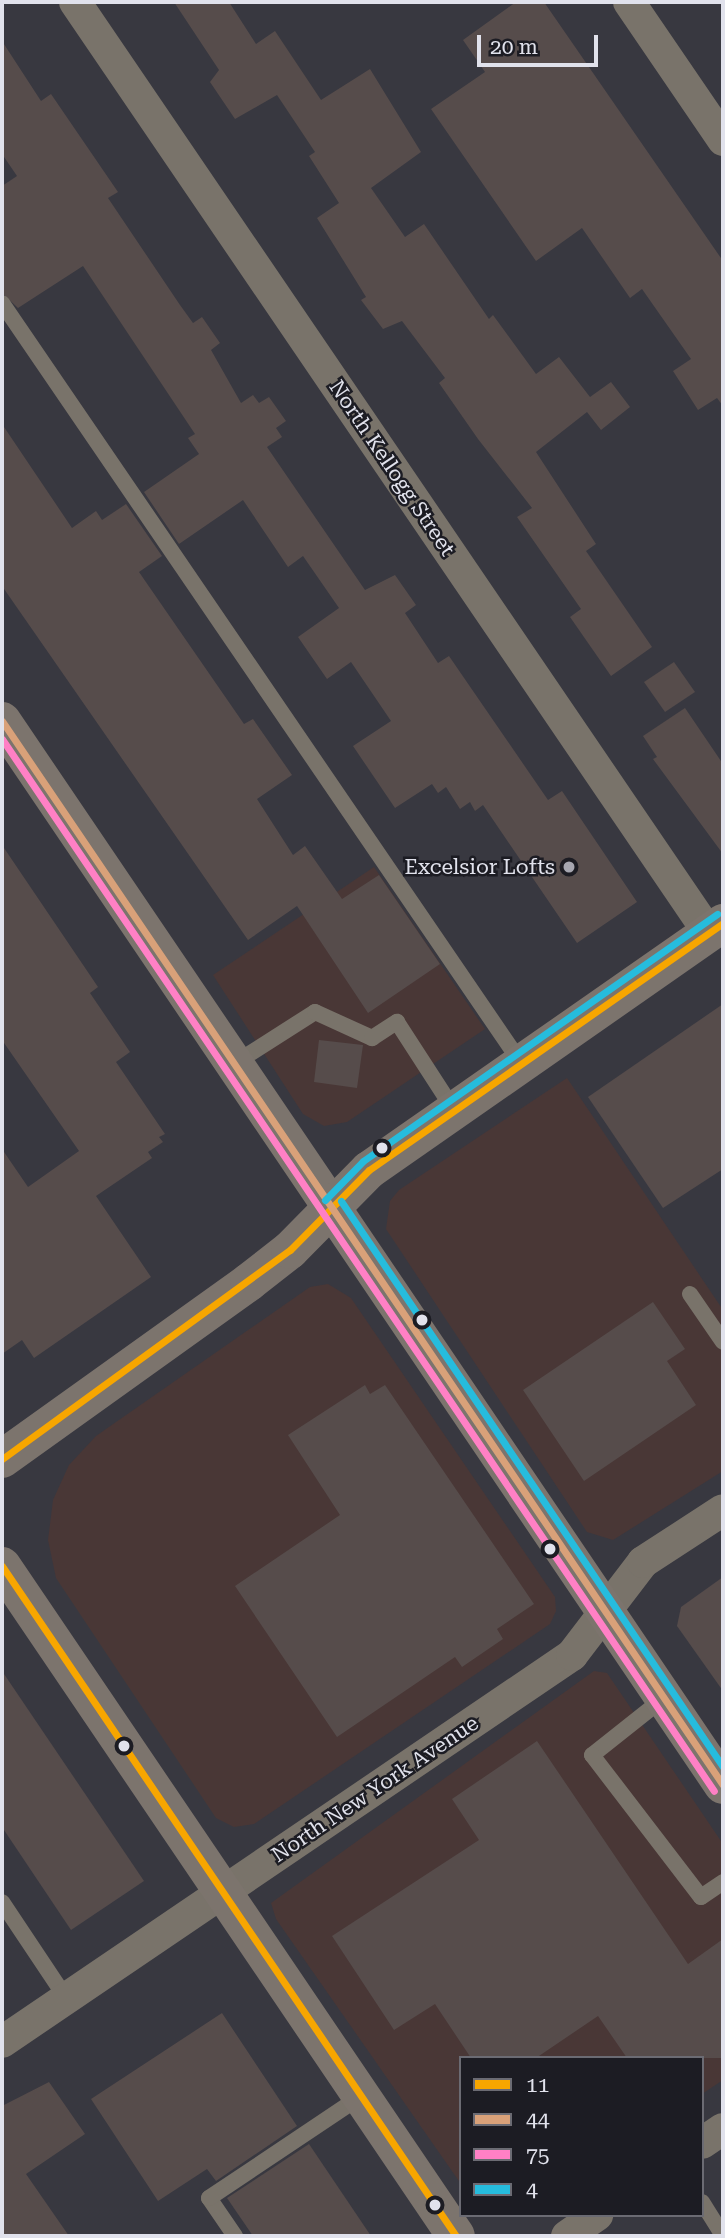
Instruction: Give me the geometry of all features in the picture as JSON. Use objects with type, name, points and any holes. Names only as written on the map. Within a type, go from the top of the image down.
[{"type":"main road","points":[[2,721],[723,1785]]},
{"type":"main road","points":[[2,1459],[249,1282],[369,1170],[716,928]]},
{"type":"main road","points":[[2,1566],[220,1894],[456,2236]]},
{"type":"street","name":"North Kellogg Street","points":[[75,2],[716,928]]},
{"type":"street","points":[[629,2],[723,141]]},
{"type":"street","name":"North New York Avenue","points":[[2,2042],[572,1656],[643,1562],[723,1510]]},
{"type":"street","points":[[704,2142],[723,2129]]},
{"type":"street","points":[[567,2236],[594,2217]]},
{"type":"lane","points":[[2,303],[521,1063]]},
{"type":"lane","points":[[235,1063],[315,1012],[372,1038],[397,1023],[454,1110]]},
{"type":"lane","points":[[690,1294],[723,1342]]},
{"type":"lane","points":[[664,1698],[592,1755],[701,1897],[723,1882]]},
{"type":"lane","points":[[2,1902],[66,1998]]},
{"type":"lane","points":[[234,2236],[209,2198],[225,2182],[360,2097]]},
{"type":"lane","points":[[704,2205],[723,2236]]},
{"type":"shaded area","points":[[374,867],[485,1029],[347,1122],[324,1126],[303,1114],[213,975]]},
{"type":"shaded area","points":[[567,1078],[723,1310],[723,1471],[613,1540],[587,1532],[386,1229],[390,1201],[399,1190]]},
{"type":"shaded area","points":[[328,1284],[351,1298],[555,1597],[556,1611],[550,1624],[254,1824],[234,1827],[216,1818],[56,1578],[48,1540],[53,1500],[69,1465],[96,1436],[310,1287]]},
{"type":"shaded area","points":[[594,1671],[607,1673],[723,1844],[723,2080],[704,2093],[704,2056],[459,2056],[459,2181],[276,1919],[271,1903]]},
{"type":"building","points":[[174,2],[229,2],[256,44],[275,31],[321,100],[370,69],[421,152],[371,188],[405,237],[424,224],[489,319],[493,315],[536,374],[559,357],[590,397],[611,382],[630,407],[601,430],[587,412],[536,452],[596,544],[586,551],[652,647],[611,676],[570,617],[581,609],[517,517],[532,508],[478,439],[439,383],[445,378],[402,321],[383,329],[361,300],[366,297],[317,218],[339,203],[309,156],[315,152],[277,95],[235,119],[210,82],[219,70]]},
{"type":"building","points":[[516,2],[544,2],[723,261],[723,406],[717,398],[698,410],[673,371],[691,359],[642,289],[630,298],[582,228],[536,261],[431,109],[485,72],[463,40]]},
{"type":"building","points":[[2,41],[41,101],[51,94],[118,192],[108,198],[180,305],[193,323],[202,317],[220,343],[211,350],[241,403],[253,395],[259,403],[269,397],[286,421],[276,428],[282,437],[267,447],[365,590],[395,575],[416,605],[405,613],[438,663],[449,656],[548,800],[562,791],[637,902],[577,943],[483,805],[475,811],[470,802],[460,809],[446,787],[438,793],[432,784],[395,808],[353,746],[391,721],[351,662],[327,679],[298,637],[339,608],[303,556],[288,567],[243,500],[179,544],[144,492],[199,454],[188,438],[195,434],[83,266],[18,308],[2,293],[2,186],[17,176],[2,154]]},
{"type":"building","points":[[2,424],[72,528],[96,511],[102,520],[126,504],[162,556],[139,572],[244,724],[253,719],[292,775],[257,799],[293,855],[305,846],[342,899],[379,875],[440,964],[368,1013],[297,906],[248,940],[2,586]]},
{"type":"building","points":[[674,662],[695,692],[665,712],[644,682]]},
{"type":"building","points":[[685,708],[723,764],[723,854],[653,759],[657,757],[643,736]]},
{"type":"building","points":[[2,845],[98,987],[90,993],[130,1052],[116,1062],[165,1134],[159,1137],[163,1142],[148,1152],[152,1158],[96,1196],[151,1277],[34,1358],[22,1340],[2,1354],[2,1149],[28,1187],[79,1151],[2,1040]]},
{"type":"building","points":[[723,1004],[723,1169],[663,1208],[588,1097]]},
{"type":"building","points":[[319,1040],[363,1045],[357,1088],[314,1082]]},
{"type":"building","points":[[653,1302],[685,1349],[667,1361],[696,1405],[584,1481],[523,1390]]},
{"type":"building","points":[[365,1385],[370,1394],[385,1385],[534,1604],[497,1629],[503,1639],[462,1667],[455,1657],[337,1737],[235,1586],[340,1515],[288,1435]]},
{"type":"building","points":[[723,1577],[723,1691],[677,1626],[681,1607]]},
{"type":"building","points":[[2,1671],[144,1881],[71,1930],[2,1827]]},
{"type":"building","points":[[537,1741],[688,1964],[723,1939],[723,2058],[626,2056],[598,2016],[539,2056],[470,2056],[435,2004],[394,2030],[332,1936],[479,1840],[452,1799]]},
{"type":"building","points":[[222,2013],[297,2126],[216,2181],[207,2169],[158,2201],[91,2099]]},
{"type":"building","points":[[49,2082],[85,2134],[26,2174],[69,2236],[2,2236],[2,2106]]},
{"type":"building","points":[[309,2144],[371,2236],[253,2236],[227,2198]]},
{"type":"transit line","name":"44","points":[[2,721],[723,1785]]},
{"type":"transit line","name":"75","points":[[2,739],[714,1791]]},
{"type":"transit line","name":"4","points":[[325,1200],[363,1161],[717,914]]},
{"type":"transit line","name":"11","points":[[2,1459],[290,1250],[369,1170],[723,923]]},
{"type":"transit line","name":"4","points":[[341,1201],[723,1767]]},
{"type":"transit line","name":"11","points":[[2,1566],[456,2236]]},
{"type":"place","name":"Excelsior Lofts","points":[[569,867]]}]
